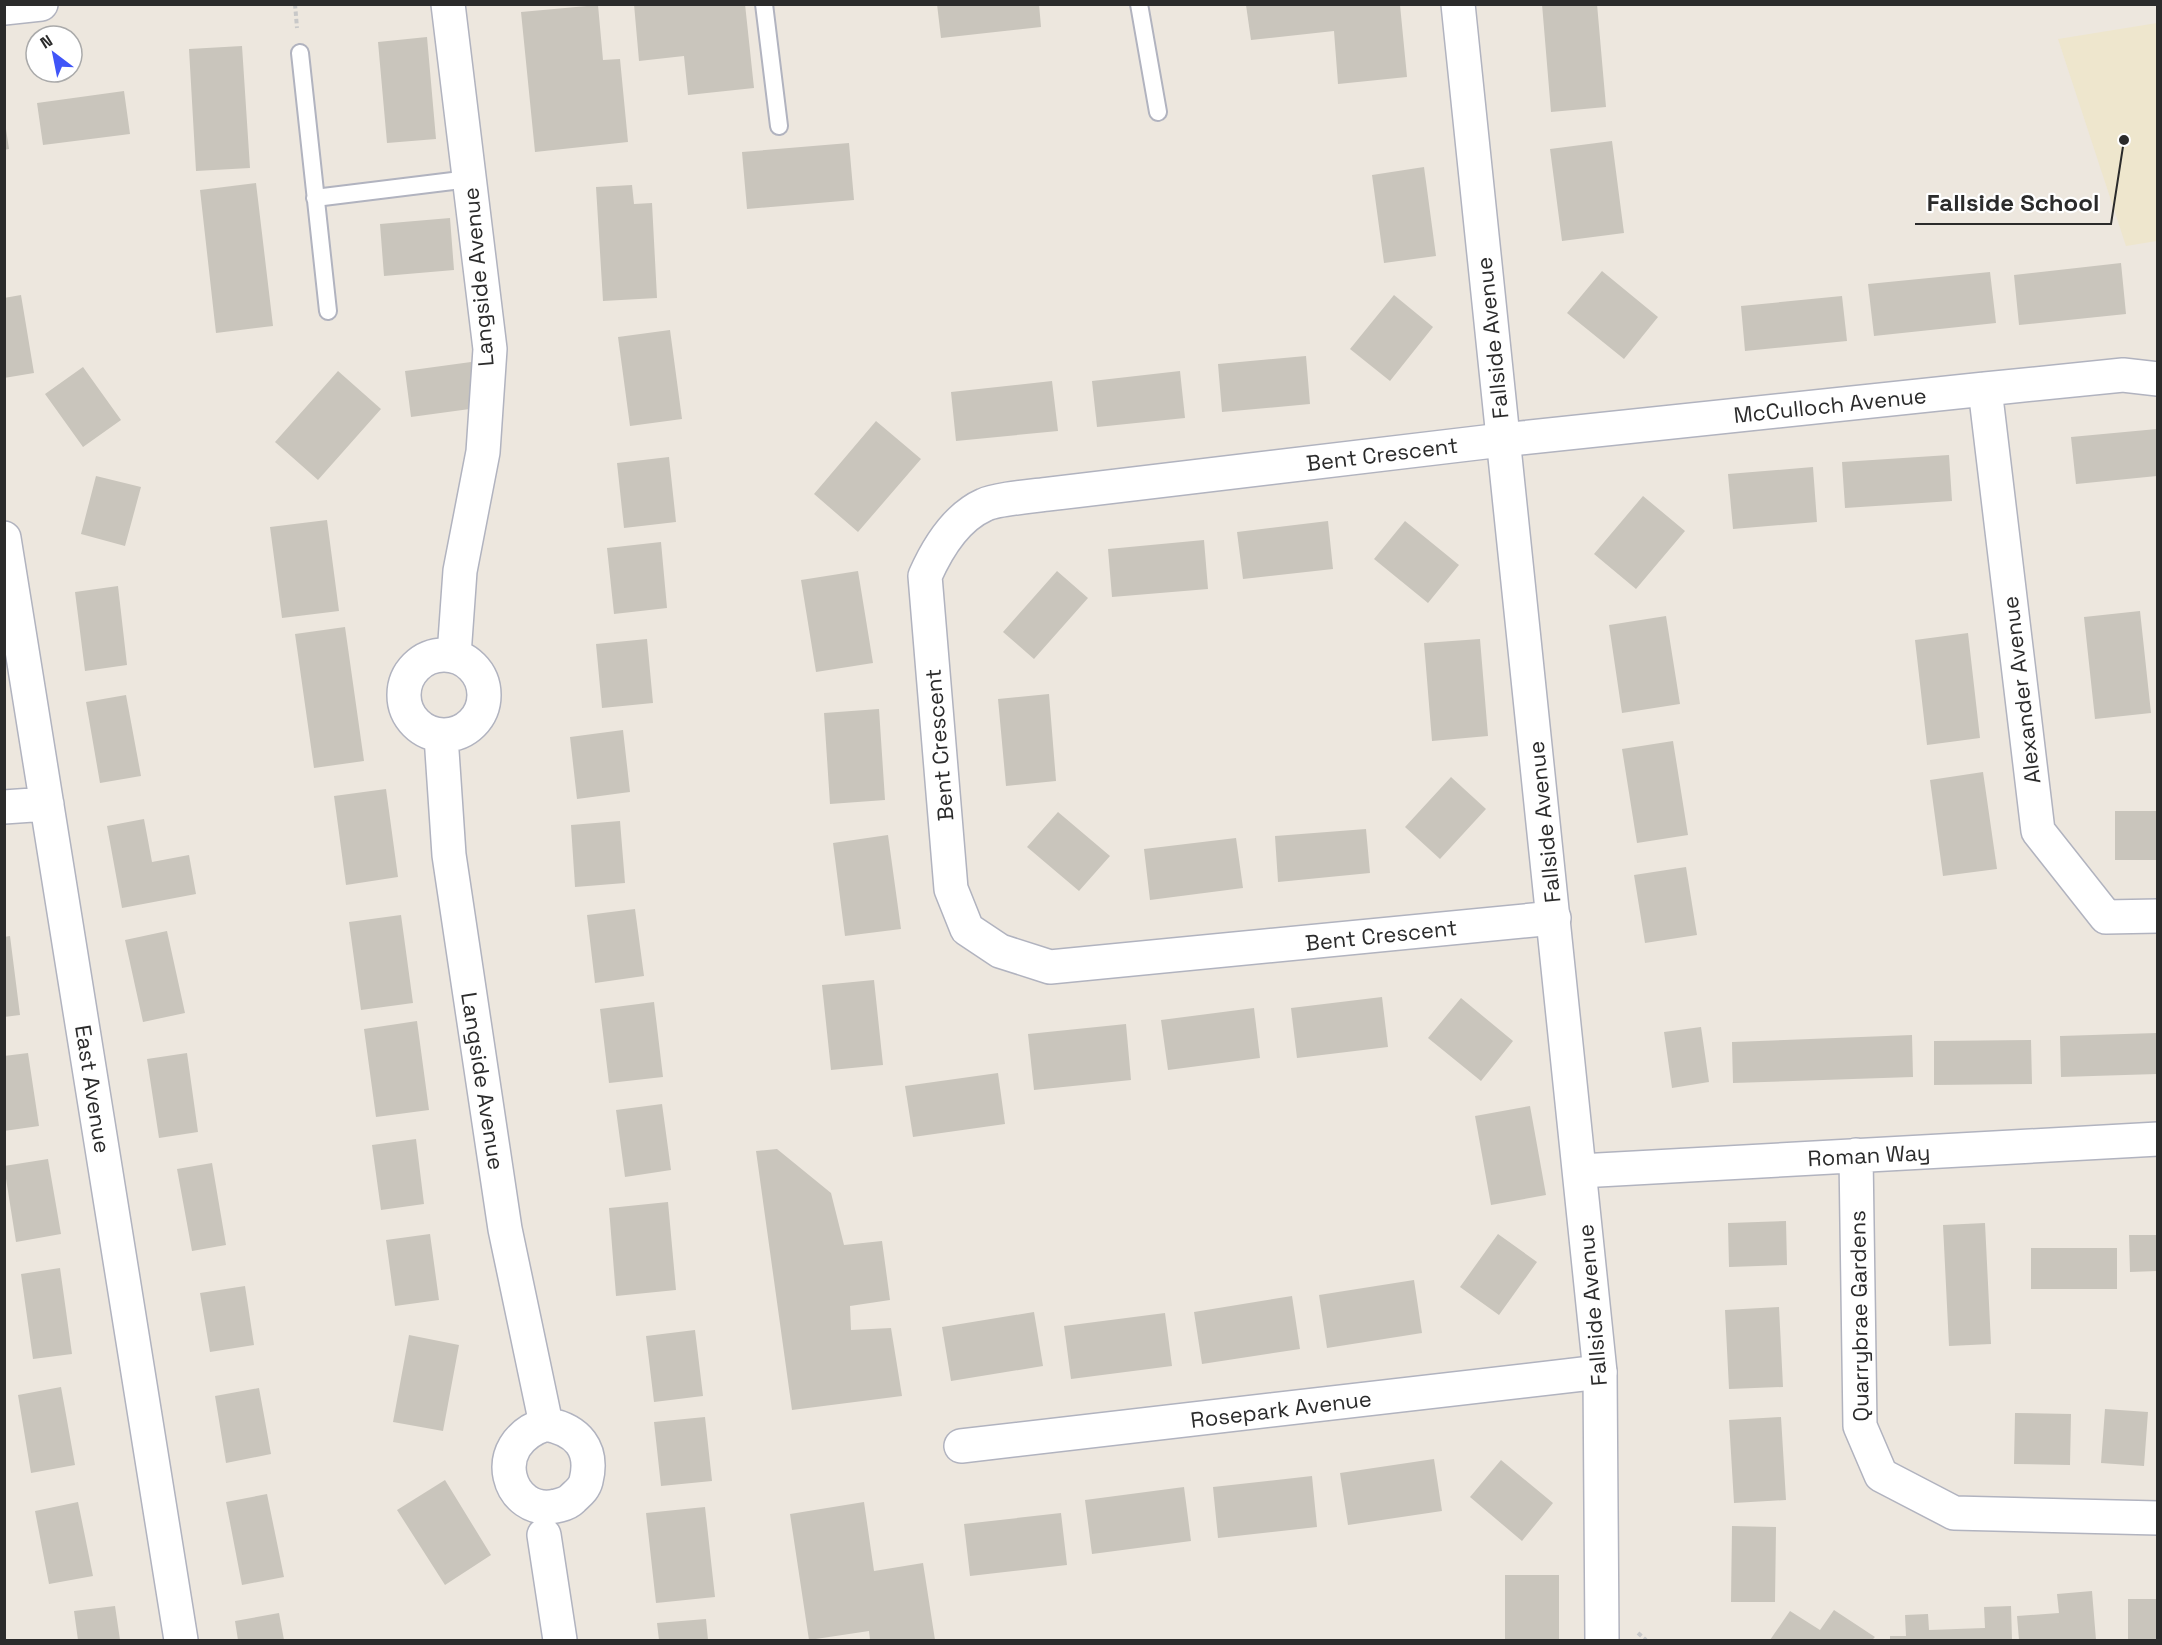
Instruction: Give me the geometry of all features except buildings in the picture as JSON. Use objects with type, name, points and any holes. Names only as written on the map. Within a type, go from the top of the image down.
[{"type":"street","points":[[4,8],[41,4]]},
{"type":"street","name":"Langside Avenue","points":[[448,4],[490,349],[483,452],[460,571],[454,655]]},
{"type":"street","name":"Fallside Avenue","points":[[1458,4],[1600,1372],[1602,1641]]},
{"type":"street","name":"McCulloch Avenue","points":[[1502,440],[2123,375],[2157,379]]},
{"type":"street","name":"Alexander Avenue","points":[[1985,389],[2038,831],[2106,917],[2157,916]]},
{"type":"street","name":"Bent Crescent","points":[[1502,440],[1049,494],[984,504],[958,523],[936,552],[925,576],[951,890],[968,929],[1000,951],[1050,968],[1554,918]]},
{"type":"street","name":"East Avenue","points":[[4,538],[181,1641]]},
{"type":"street","points":[[454,655],[473,666],[478,673],[484,694],[479,716],[462,731],[441,735],[420,727],[406,710],[403,688],[413,669],[432,656],[454,655]]},
{"type":"street","name":"Langside Avenue","points":[[441,735],[449,855],[504,1218],[546,1424]]},
{"type":"street","points":[[4,807],[47,804]]},
{"type":"street","name":"Roman Way","points":[[1580,1171],[2157,1138]]},
{"type":"street","name":"Quarrybrae Gardens","points":[[1856,1155],[1860,1426],[1881,1475],[1954,1513],[2157,1518]]},
{"type":"street","name":"Rosepark Avenue","points":[[961,1446],[1600,1372]]},
{"type":"street","points":[[544,1535],[560,1641]]},
{"type":"lane","points":[[764,4],[779,126]]},
{"type":"lane","points":[[1139,4],[1158,112]]},
{"type":"lane","points":[[300,53],[328,310]]},
{"type":"lane","points":[[315,198],[469,179]]},
{"type":"shaded area","points":[[2157,23],[2157,241],[2126,246],[2058,39]]},
{"type":"place","name":"Fallside School","points":[[2124,140]]}]
